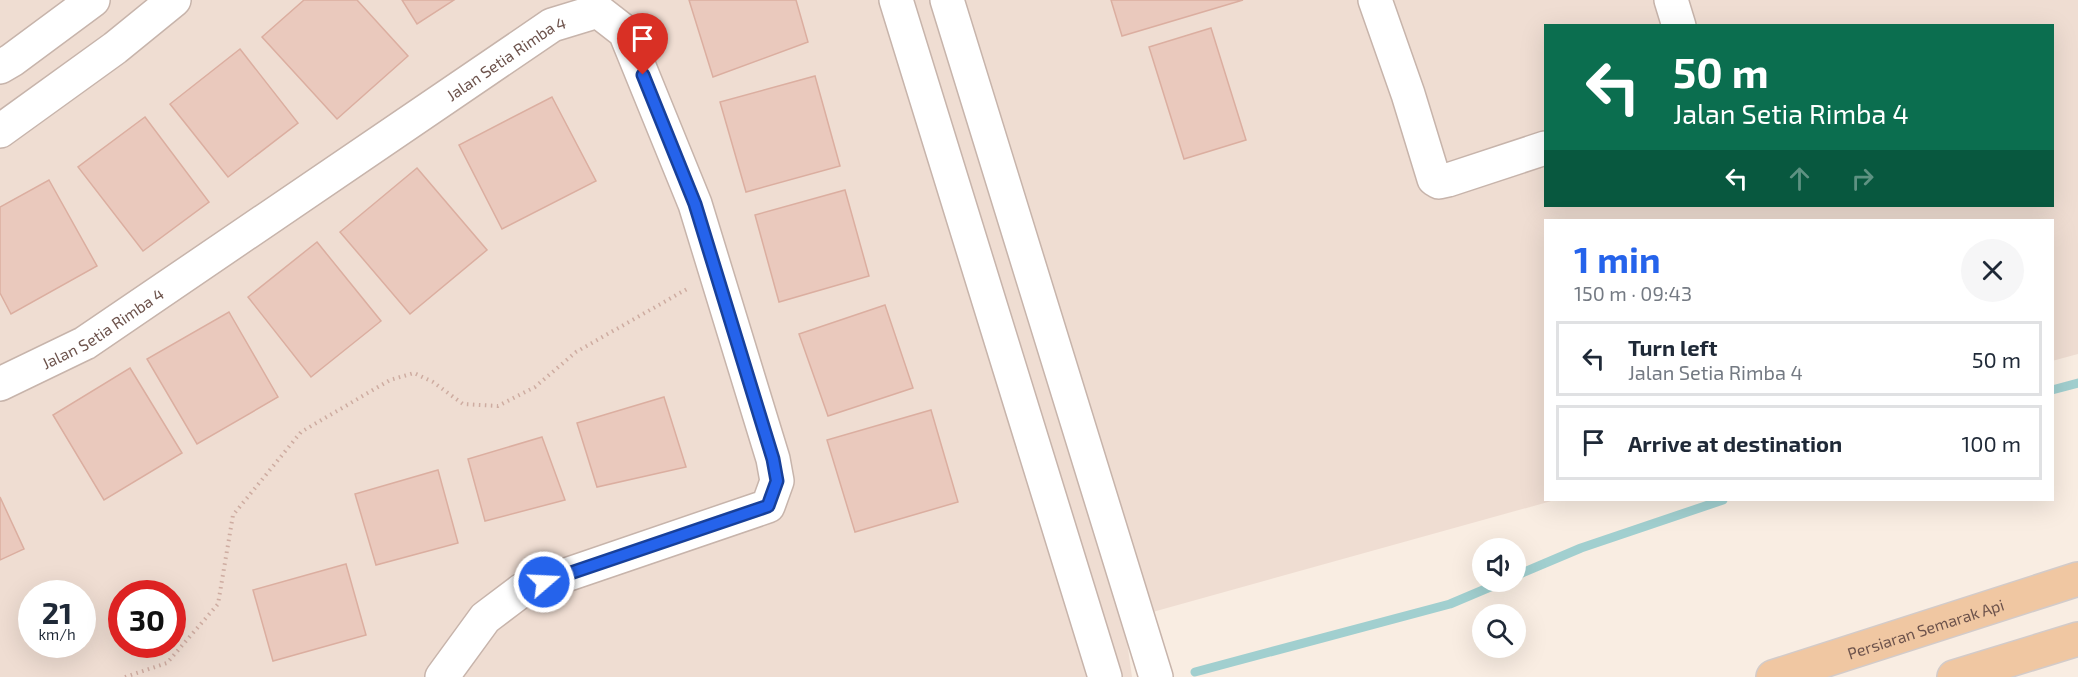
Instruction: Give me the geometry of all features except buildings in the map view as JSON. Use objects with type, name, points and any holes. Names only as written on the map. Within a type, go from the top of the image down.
[{"type":"main road","name":"Persiaran Semarak Api","points":[[1773,677],[2078,579]]},
{"type":"main road","points":[[1954,677],[2078,639]]},
{"type":"street","points":[[0,67],[93,0]]},
{"type":"street","points":[[0,131],[115,48],[174,0]]},
{"type":"street","points":[[896,0],[1105,677]]},
{"type":"street","points":[[946,0],[1155,677]]},
{"type":"street","points":[[1375,0],[1408,94],[1434,179],[1439,182],[1448,180],[1544,148]]},
{"type":"street","points":[[1671,0],[1678,24]]},
{"type":"street","name":"Jalan Setia Rimba 4","points":[[0,384],[85,343],[552,26],[598,12],[625,32],[695,204],[773,459],[777,481],[768,506],[522,590],[486,618],[442,677]]},
{"type":"path","points":[[125,677],[167,663],[218,604],[233,515],[301,432],[390,380],[414,373],[432,382],[463,404],[498,406],[535,387],[576,352],[716,273]]},
{"type":"shaded area","points":[[0,0],[2078,0],[2078,354],[2054,360],[2054,219],[1544,219],[1544,501],[1551,501],[1124,620],[1132,677],[0,677]]},
{"type":"waterway","points":[[2054,389],[2078,383]]},
{"type":"waterway","points":[[1526,571],[1581,548],[1720,501]]},
{"type":"waterway","points":[[1195,672],[1450,604],[1478,592]]},
{"type":"route","points":[[544,582],[768,506],[777,481],[773,459],[695,204],[643,75]]}]
